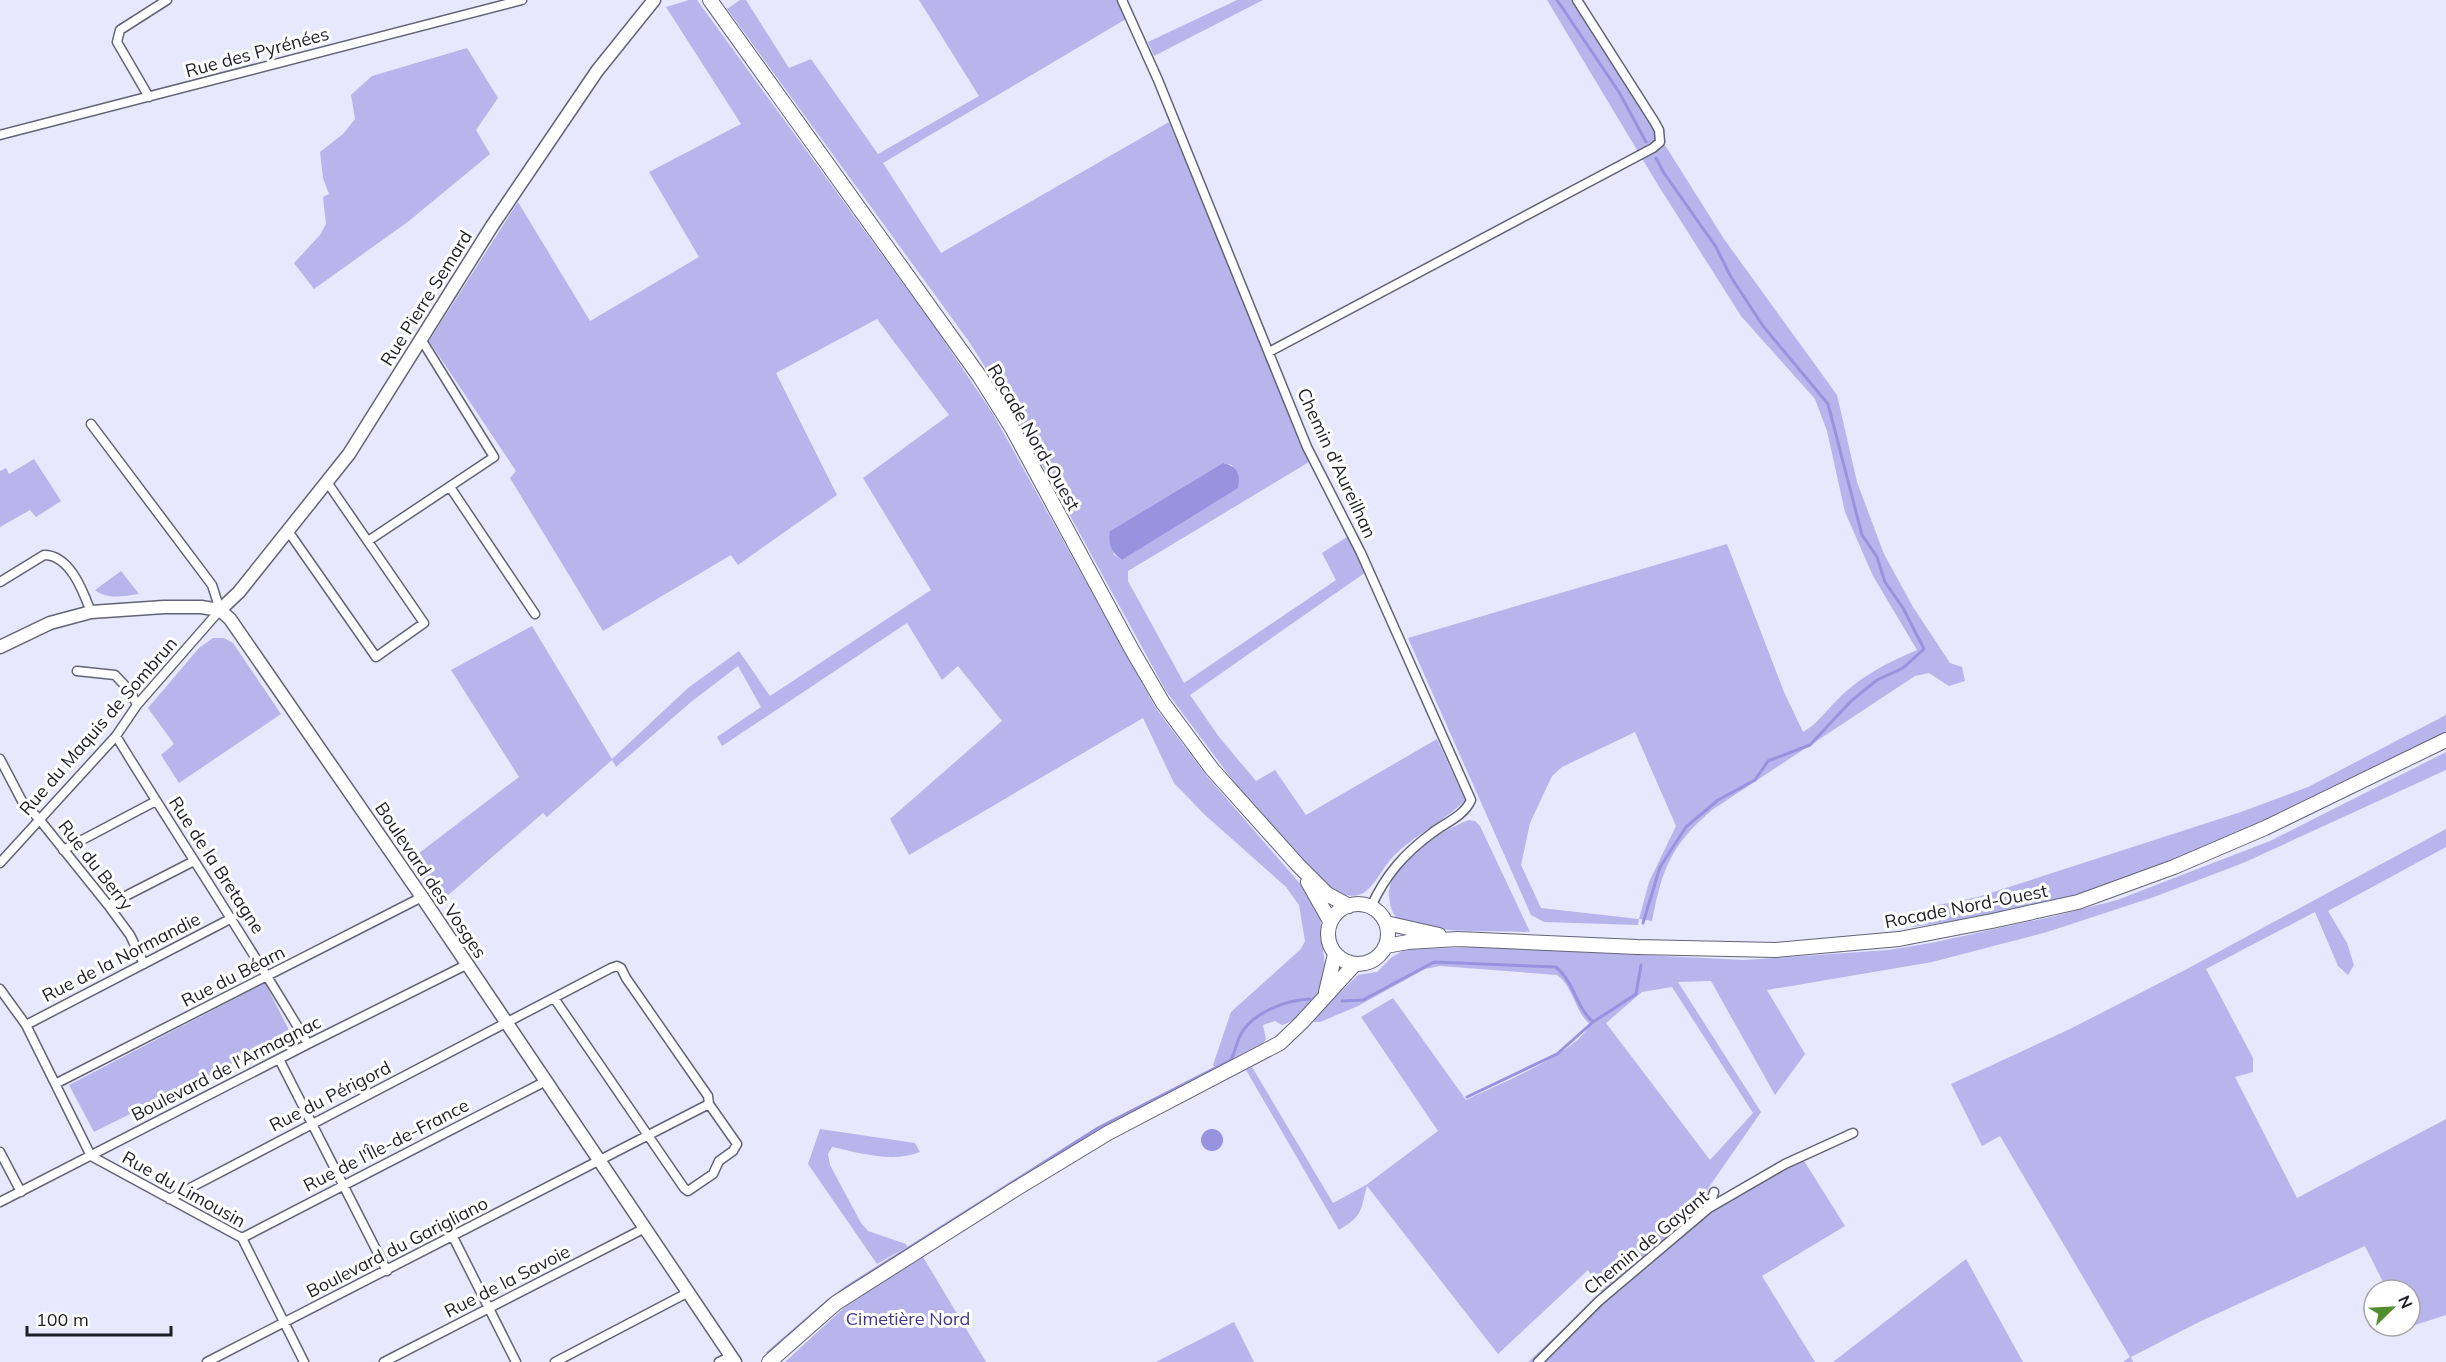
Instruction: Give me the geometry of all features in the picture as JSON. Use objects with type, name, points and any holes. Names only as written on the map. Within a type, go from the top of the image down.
[{"type":"main road","name":"Rue Pierre Semard","points":[[220,610],[239,592],[349,454],[492,226],[597,71],[654,0]]},
{"type":"main road","name":"Rocade Nord-Ouest","points":[[710,0],[980,377],[1012,428],[1163,703],[1212,769],[1298,865],[1327,894],[1349,906]]},
{"type":"main road","points":[[0,647],[50,623],[91,612],[183,607],[220,610]]},
{"type":"main road","name":"Boulevard des Vosges","points":[[220,610],[230,619],[468,964],[733,1359]]},
{"type":"main road","name":"Rocade Nord-Ouest","points":[[1386,946],[1408,942],[1458,939],[1637,947],[1776,950],[1899,939],[1992,921],[2078,903],[2174,867],[2265,828],[2446,740]]},
{"type":"main road","name":"Rocade Nord-Ouest","points":[[1298,865],[1330,921]]},
{"type":"main road","points":[[1362,904],[1371,907],[1383,916],[1386,922],[1389,938],[1386,946],[1373,961],[1364,964],[1354,964],[1340,959],[1335,954],[1328,938],[1330,921],[1336,913],[1349,906],[1362,904]]},
{"type":"main road","name":"Rocade Nord-Ouest","points":[[1386,922],[1412,930],[1458,939]]},
{"type":"main road","points":[[1326,994],[1335,954]]},
{"type":"main road","points":[[769,1362],[836,1303],[1014,1190],[1108,1133],[1280,1043],[1354,964]]},
{"type":"street","points":[[150,97],[117,42],[118,36],[120,30],[167,0]]},
{"type":"street","name":"Rue des Pyrénées","points":[[0,135],[522,0]]},
{"type":"street","name":"Chemin d'Aureilhan","points":[[1122,0],[1158,80],[1307,447],[1361,552],[1471,800],[1460,814],[1432,833],[1395,865],[1379,888],[1371,907]]},
{"type":"street","points":[[1269,352],[1562,198],[1660,142],[1659,130],[1654,121],[1577,0]]},
{"type":"street","points":[[368,541],[494,457],[421,339]]},
{"type":"street","name":"Boulevard des Vosges","points":[[91,424],[212,585],[220,610]]},
{"type":"street","points":[[288,531],[376,657],[424,623],[327,482]]},
{"type":"street","points":[[450,487],[535,614]]},
{"type":"street","points":[[0,582],[44,555],[52,555],[60,560],[81,585],[91,612]]},
{"type":"street","name":"Rue du Maquis de Sombrun","points":[[0,863],[116,736],[137,705],[220,610]]},
{"type":"street","points":[[77,671],[115,675],[130,691],[137,705]]},
{"type":"street","name":"Rue de la Bretagne","points":[[116,736],[232,918],[308,1044]]},
{"type":"street","name":"Rue du Berry","points":[[0,759],[22,801],[108,905],[130,935],[144,964]]},
{"type":"street","points":[[63,850],[156,801]]},
{"type":"street","points":[[108,905],[194,861]]},
{"type":"street","name":"Rue du Béarn","points":[[57,1083],[422,897]]},
{"type":"street","name":"Rue de la Normandie","points":[[26,1025],[232,918]]},
{"type":"street","name":"Boulevard de l'Armagnac","points":[[0,1202],[468,964]]},
{"type":"street","name":"Rue du Périgord","points":[[169,1199],[617,966],[621,968],[708,1096],[709,1104]]},
{"type":"street","points":[[0,989],[26,1025],[57,1083],[91,1156]]},
{"type":"street","points":[[554,998],[688,1191],[713,1174],[719,1161],[737,1147],[709,1104]]},
{"type":"street","points":[[279,1059],[387,1271]]},
{"type":"street","name":"Rue de l'Île-de-France","points":[[242,1238],[546,1081]]},
{"type":"street","name":"Boulevard du Garigliano","points":[[207,1362],[709,1104]]},
{"type":"street","name":"Chemin de Gayant","points":[[1538,1362],[1599,1301],[1709,1208],[1785,1164],[1853,1133]]},
{"type":"street","points":[[0,1152],[21,1192]]},
{"type":"street","name":"Rue du Limousin","points":[[91,1156],[242,1238],[304,1362]]},
{"type":"street","points":[[1709,1208],[1714,1192]]},
{"type":"street","name":"Rue de la Savoie","points":[[384,1362],[645,1228]]},
{"type":"street","points":[[453,1237],[516,1362]]},
{"type":"street","points":[[555,1362],[687,1293]]},
{"type":"street","points":[[719,1362],[733,1359]]},
{"type":"green space","points":[[697,0],[936,329],[993,414],[1157,710],[1206,775],[1322,909],[1321,937],[1324,973],[1322,985],[1316,997],[1288,1023],[1282,1025],[1275,1021],[1263,1025],[1266,1039],[1262,1045],[1217,1070],[1213,1065],[1231,1012],[1301,949],[1305,941],[1299,905],[1286,887],[1205,815],[1174,783],[1143,718],[909,855],[890,819],[1002,721],[958,666],[942,680],[907,623],[722,746],[717,737],[761,707],[738,666],[691,702],[616,767],[612,760],[547,817],[543,813],[439,903],[410,860],[519,777],[451,670],[532,626],[612,759],[688,688],[739,651],[770,696],[931,590],[863,478],[949,415],[877,319],[776,373],[837,495],[738,565],[731,555],[603,631],[510,478],[516,471],[429,341],[518,202],[590,321],[699,257],[649,172],[741,124],[666,7]]},
{"type":"green space","points":[[740,0],[746,0],[789,68],[811,59],[878,154],[979,96],[919,0],[1118,0],[1126,19],[883,163],[941,253],[1169,122],[1309,462],[1128,571],[1128,581],[1184,683],[1336,580],[1322,553],[1350,535],[1366,572],[1190,695],[1219,737],[1256,781],[1275,770],[1306,815],[1437,739],[1465,800],[1391,859],[1373,883],[1361,894],[1354,896],[1333,893],[1237,786],[1166,691],[1016,417],[970,343],[727,9]],"holes":[[[1223,463],[1232,465],[1237,488],[1122,560],[1114,555],[1110,531]]]},
{"type":"green space","points":[[1237,0],[1263,0],[1154,56],[1148,42]]},
{"type":"green space","points":[[1547,0],[1574,0],[1724,239],[1837,395],[1857,482],[1884,554],[1913,607],[1950,663],[1962,667],[1965,681],[1949,686],[1929,673],[1915,676],[1712,810],[1687,835],[1670,859],[1652,921],[1639,919],[1638,925],[1544,922],[1531,915],[1408,638],[1727,544],[1784,692],[1803,732],[1864,677],[1917,650],[1873,576],[1845,512],[1827,431],[1815,399],[1741,316],[1658,185]],"holes":[[[1635,732],[1676,826],[1649,882],[1639,919],[1541,908],[1521,865],[1530,823],[1552,776],[1562,767]]]},
{"type":"green space","points":[[467,48],[498,98],[476,130],[490,154],[409,221],[314,289],[294,263],[320,235],[326,224],[323,197],[329,194],[323,178],[320,152],[343,134],[355,119],[351,95],[372,76]]},
{"type":"green space","points":[[34,459],[61,501],[36,517],[30,510],[0,527],[0,471],[6,468],[9,474]]},
{"type":"green space","points":[[121,571],[139,594],[110,596],[95,590]]},
{"type":"green space","points":[[213,638],[224,638],[233,643],[281,714],[179,783],[161,755],[174,744],[148,708],[199,648]]},
{"type":"green space","points":[[2446,715],[2446,733],[2295,808],[2193,853],[2088,891],[2034,906],[1912,927],[1929,907],[1978,897],[2241,812],[2308,787]]},
{"type":"green space","points":[[2446,752],[2446,770],[2243,863],[2154,897],[2047,932],[1932,962],[1767,990],[1805,1054],[1775,1095],[1711,981],[1678,982],[1761,1112],[1707,1190],[1719,1205],[1801,1156],[1845,1226],[1762,1276],[1815,1362],[1528,1362],[1602,1293],[1588,1270],[1498,1354],[1367,1186],[1362,1207],[1357,1216],[1339,1230],[1246,1070],[1252,1067],[1333,1203],[1366,1185],[1438,1131],[1361,1017],[1393,998],[1466,1100],[1553,1057],[1570,1046],[1590,1024],[1581,1013],[1567,986],[1557,975],[1440,966],[1425,969],[1358,1006],[1320,1022],[1314,1022],[1314,1018],[1358,975],[1377,972],[1392,957],[1404,950],[1475,947],[1745,960],[1888,950],[2055,916],[2117,900],[2270,841]],"holes":[[[1672,987],[1753,1113],[1710,1160],[1606,1023],[1642,992]]]},
{"type":"green space","points":[[1469,820],[1475,821],[1480,826],[1530,932],[1464,931],[1413,926],[1397,919],[1393,912],[1389,890],[1393,879],[1409,857],[1433,839]]},
{"type":"green space","points":[[2446,829],[2446,847],[2328,911],[2347,943],[2354,965],[2348,975],[2338,966],[2315,912],[2206,969],[2253,1058],[2253,1072],[2235,1077],[2297,1198],[2446,1119],[2446,1315],[2422,1323],[2422,1278],[2381,1278],[2365,1246],[2199,1322],[2131,1357],[2133,1362],[2123,1362],[2130,1357],[2000,1136],[1982,1146],[1951,1084],[2070,1029],[2185,970]]},
{"type":"green space","points":[[265,983],[291,1034],[94,1132],[69,1085]]},
{"type":"green space","points":[[820,1129],[915,1143],[920,1152],[898,1157],[876,1156],[832,1147],[828,1154],[830,1165],[861,1223],[868,1231],[906,1244],[907,1247],[877,1264],[808,1164]]},
{"type":"green space","name":"Cimetière Nord","points":[[923,1257],[986,1362],[785,1362],[848,1304]]},
{"type":"green space","points":[[1966,1259],[2023,1362],[1833,1362]]},
{"type":"green space","points":[[1234,1322],[1254,1362],[1156,1362]]},
{"type":"shaded area","points":[[1223,463],[1232,466],[1237,471],[1238,488],[1122,560],[1115,554],[1109,540],[1110,531]]},
{"type":"shaded area","points":[[1212,1129],[1220,1132],[1223,1140],[1220,1148],[1212,1151],[1204,1148],[1201,1140],[1204,1132]]},
{"type":"waterway","points":[[1557,0],[1619,92],[1646,142]]},
{"type":"waterway","points":[[1643,923],[1660,867],[1686,827],[1718,800],[1755,780],[1768,761],[1810,745],[1851,701],[1877,680],[1903,668],[1924,649],[1903,608],[1885,582],[1877,557],[1862,535],[1828,404],[1763,326],[1731,277],[1716,247],[1656,158]]},
{"type":"waterway","points":[[1342,1001],[1363,1000],[1434,962],[1556,967],[1567,980],[1587,1016],[1593,1022],[1636,994],[1641,965]]},
{"type":"waterway","points":[[768,1353],[847,1287],[1098,1128],[1231,1060],[1241,1034],[1254,1019],[1281,1005],[1310,999]]},
{"type":"waterway","points":[[1467,1097],[1557,1054],[1593,1022]]}]
